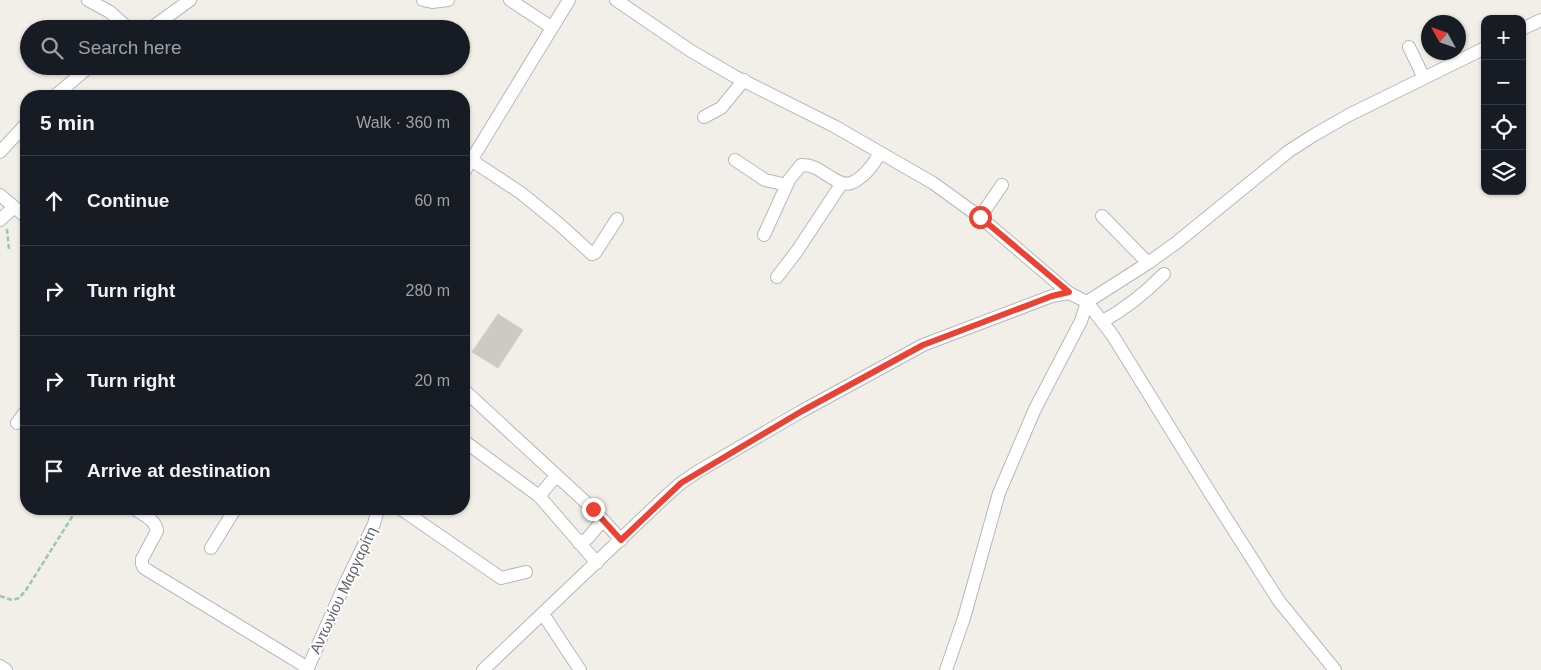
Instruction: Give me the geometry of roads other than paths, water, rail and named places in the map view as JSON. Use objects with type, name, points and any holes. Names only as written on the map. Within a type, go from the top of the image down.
[{"type":"street","points":[[88,0],[110,12],[119,20]]},
{"type":"street","points":[[162,20],[190,0]]},
{"type":"street","points":[[424,0],[432,2],[448,0]]},
{"type":"street","points":[[510,0],[551,27]]},
{"type":"street","points":[[568,0],[471,160],[521,194],[592,254],[596,253],[617,219]]},
{"type":"street","points":[[616,0],[691,50],[744,80],[834,126],[933,183],[980,217],[1069,292],[1087,302],[1103,321],[1280,601],[1335,670]]},
{"type":"street","points":[[1526,28],[1541,20]]},
{"type":"street","points":[[1408,47],[1424,78]]},
{"type":"street","points":[[946,670],[964,618],[999,492],[1035,409],[1081,320],[1087,302],[1148,264],[1289,151],[1349,115],[1481,50]]},
{"type":"street","points":[[62,90],[80,75]]},
{"type":"street","points":[[704,117],[721,108],[744,80]]},
{"type":"street","points":[[0,152],[20,130]]},
{"type":"street","points":[[764,234],[787,185],[801,165],[807,165],[842,183],[852,183],[865,174],[874,164],[880,153]]},
{"type":"street","points":[[735,160],[765,180],[787,185]]},
{"type":"street","points":[[777,277],[842,183]]},
{"type":"street","points":[[980,217],[1002,185]]},
{"type":"street","points":[[0,194],[7,213],[20,216]]},
{"type":"street","points":[[1102,216],[1148,264]]},
{"type":"street","points":[[1103,321],[1141,296],[1164,274]]},
{"type":"street","points":[[482,670],[681,483],[802,411],[923,345],[1052,296],[1069,292]]},
{"type":"street","points":[[470,396],[603,520],[621,540]]},
{"type":"street","points":[[17,423],[20,419]]},
{"type":"street","points":[[470,445],[539,496],[597,563]]},
{"type":"street","points":[[539,496],[556,476]]},
{"type":"street","points":[[143,515],[154,522],[157,527],[157,531],[142,559],[144,568],[307,669]]},
{"type":"street","points":[[211,548],[232,515]]},
{"type":"street","name":"Αντωνίου Μαργαρίτη","points":[[307,669],[374,524],[376,515]]},
{"type":"street","points":[[410,515],[501,578],[526,572]]},
{"type":"street","points":[[579,542],[588,538],[603,520]]},
{"type":"street","points":[[540,616],[572,670]]},
{"type":"street","points":[[540,616],[580,670]]},
{"type":"street","points":[[0,666],[6,670]]}]
